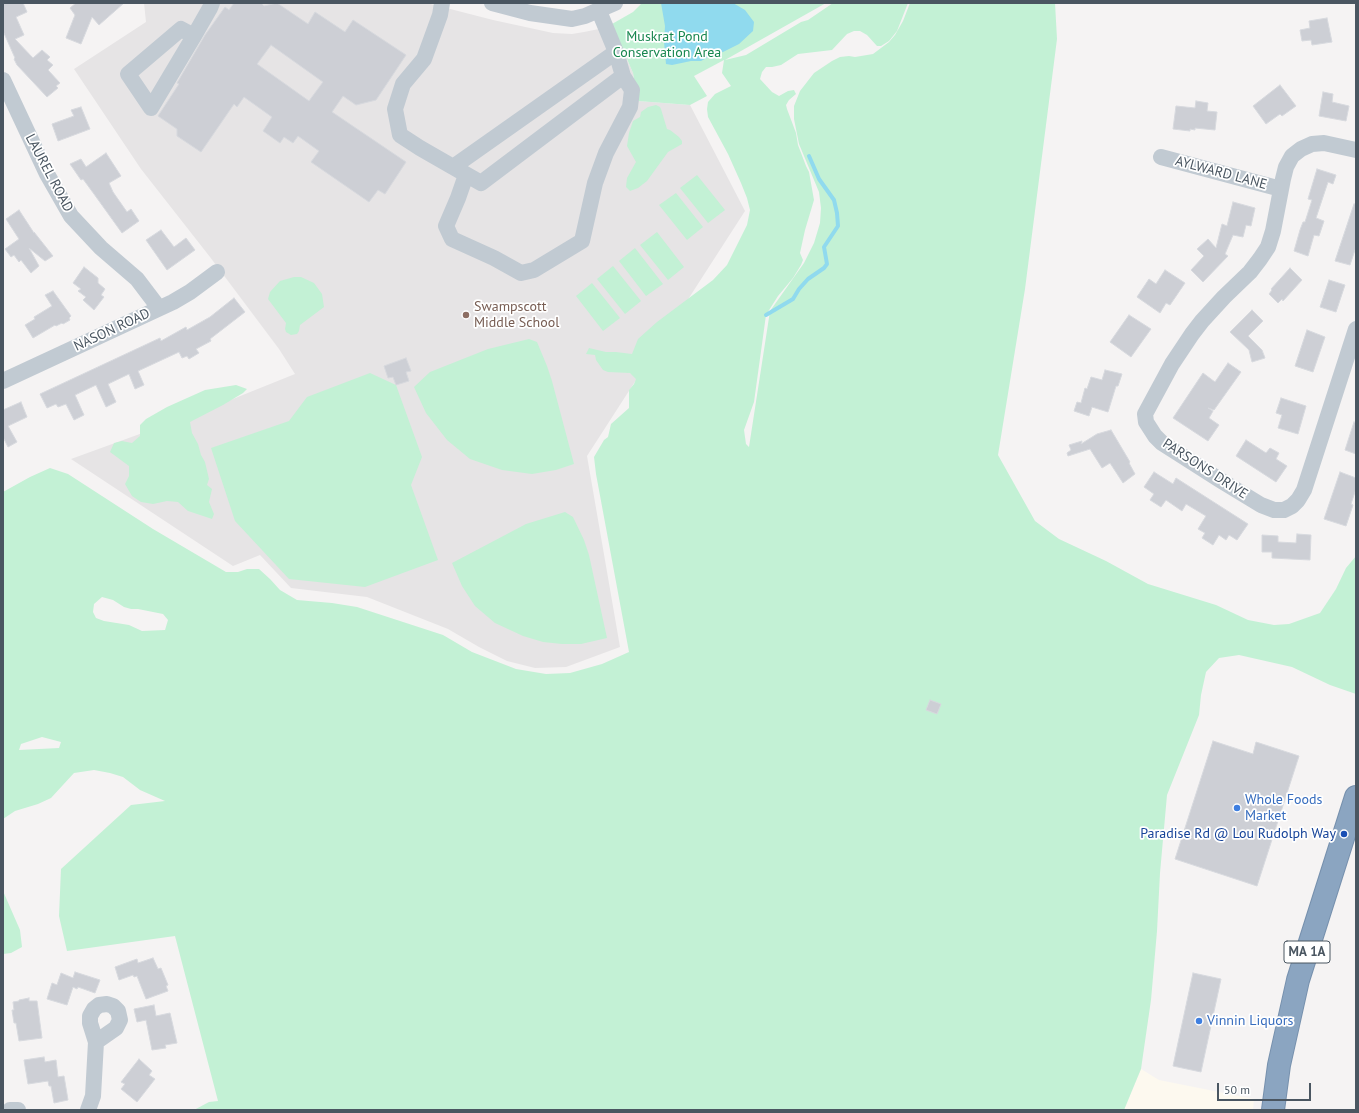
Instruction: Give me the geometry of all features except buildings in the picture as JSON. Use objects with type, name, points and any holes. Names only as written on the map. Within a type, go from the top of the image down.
[{"type":"highway","name":"MA 1A","points":[[1273,1110],[1279,1065],[1298,980],[1356,797]]},
{"type":"street","points":[[194,36],[181,29],[128,74],[151,108],[194,36],[212,3]]},
{"type":"street","points":[[442,3],[440,16],[424,59],[403,84],[394,109],[400,135],[481,183],[623,76]]},
{"type":"street","points":[[492,3],[530,13],[572,19],[599,11],[615,3]]},
{"type":"street","points":[[599,11],[616,52],[623,76],[632,90],[630,107],[606,153],[595,183],[582,241],[534,270],[521,273],[494,258],[452,239],[446,226],[458,198],[460,171],[616,52]]},
{"type":"street","name":"LAUREL ROAD","points":[[3,80],[47,174],[71,216],[101,248],[140,282],[159,308]]},
{"type":"street","name":"PARSONS DRIVE","points":[[1356,150],[1324,143],[1312,144],[1301,149],[1292,156],[1286,167],[1273,231],[1268,247],[1250,272],[1224,297],[1192,334],[1172,364],[1145,414],[1146,422],[1155,436],[1162,443],[1220,480],[1261,505],[1274,510],[1284,510],[1292,506],[1304,490],[1356,329]]},
{"type":"street","name":"AYLWARD LANE","points":[[1161,157],[1281,189]]},
{"type":"street","name":"NASON ROAD","points":[[3,381],[159,308],[190,292],[217,272]]},
{"type":"street","points":[[88,1110],[93,1096],[96,1042]]},
{"type":"street","points":[[10,1110],[18,1110]]},
{"type":"shaded area","name":"Swampscott Middle School","points":[[144,3],[427,3],[493,20],[553,33],[572,34],[599,29],[612,24],[633,73],[638,101],[690,105],[745,211],[587,456],[620,647],[566,667],[535,668],[507,661],[448,629],[367,597],[291,588],[260,555],[233,566],[71,459],[203,411],[295,374],[279,349],[210,257],[141,169],[74,69],[146,22]]},
{"type":"shaded area","points":[[1141,1069],[1159,1080],[1254,1099],[1253,1110],[1124,1110]]},
{"type":"green space","name":"Muskrat Pond Conservation Area","points":[[642,3],[826,3],[725,60],[746,55],[801,22],[808,20],[833,3],[908,3],[897,31],[889,41],[881,46],[877,46],[867,35],[860,31],[854,31],[847,34],[832,50],[798,54],[781,65],[766,67],[762,72],[760,79],[772,92],[779,96],[788,91],[794,90],[796,94],[786,105],[796,133],[798,145],[809,172],[814,200],[800,253],[803,260],[801,265],[766,315],[754,402],[744,430],[746,444],[749,447],[770,311],[804,263],[814,243],[820,223],[821,208],[819,192],[799,144],[794,119],[794,106],[800,91],[814,73],[832,61],[840,57],[855,57],[873,54],[889,42],[895,35],[903,21],[910,3],[1055,3],[1057,39],[1025,289],[998,455],[1035,521],[1059,539],[1106,561],[1148,584],[1216,605],[1248,620],[1274,625],[1289,624],[1320,613],[1336,589],[1346,568],[1356,556],[1356,694],[1330,685],[1292,667],[1239,655],[1219,658],[1206,672],[1201,695],[1199,715],[1167,795],[1151,1000],[1141,1069],[1124,1110],[194,1110],[209,1102],[218,1101],[175,936],[67,951],[59,916],[61,869],[131,805],[165,801],[140,790],[123,777],[94,770],[74,773],[51,798],[38,804],[15,811],[3,819],[3,492],[50,468],[68,474],[153,529],[226,572],[259,569],[280,590],[297,600],[357,607],[443,635],[472,652],[516,669],[546,674],[570,673],[602,664],[629,652],[594,457],[604,440],[608,437],[611,424],[629,408],[629,390],[636,379],[630,373],[608,372],[603,370],[596,360],[595,355],[586,354],[589,348],[606,352],[632,354],[638,339],[657,322],[713,280],[727,265],[747,225],[750,210],[747,198],[728,154],[708,117],[708,102],[715,94],[731,86],[722,73],[724,60],[694,76],[707,96],[690,105],[638,101],[633,73],[612,24],[633,12]],"holes":[[[102,597],[113,600],[124,607],[131,609],[163,614],[168,620],[165,630],[142,631],[129,625],[104,621],[96,618],[93,612],[94,604]],[[42,737],[61,742],[59,748],[19,750],[21,744]]]},
{"type":"green space","points":[[656,105],[661,109],[667,129],[679,137],[682,144],[668,152],[647,181],[638,188],[630,191],[626,187],[627,178],[636,162],[627,146],[629,133],[633,121],[640,117],[641,112],[648,107]]},
{"type":"green space","points":[[697,175],[725,210],[708,223],[680,188]]},
{"type":"green space","points":[[676,193],[703,227],[687,240],[659,205]]},
{"type":"green space","points":[[657,232],[684,267],[668,280],[640,245]]},
{"type":"green space","points":[[635,248],[663,284],[646,296],[619,261]]},
{"type":"green space","points":[[613,266],[641,301],[625,314],[597,279]]},
{"type":"green space","points":[[294,277],[301,277],[314,283],[322,294],[324,307],[300,325],[297,334],[291,335],[286,332],[286,323],[268,299],[270,292],[280,281]]},
{"type":"green space","points":[[592,283],[620,318],[603,331],[576,296]]},
{"type":"green space","points":[[529,339],[537,342],[547,366],[574,464],[556,470],[532,474],[502,470],[470,459],[447,440],[426,413],[414,387],[430,372],[488,349]]},
{"type":"green space","points":[[370,373],[396,385],[422,457],[411,485],[438,560],[365,587],[289,579],[235,521],[211,448],[289,421],[307,397]]},
{"type":"green space","points":[[236,385],[247,389],[223,405],[190,422],[192,433],[205,462],[209,479],[207,485],[212,489],[209,502],[214,514],[212,519],[188,511],[178,502],[167,501],[153,504],[141,502],[132,496],[125,484],[129,476],[129,466],[110,452],[114,443],[122,441],[132,443],[140,436],[140,425],[146,419],[167,407],[205,390]]},
{"type":"green space","points":[[565,512],[573,517],[584,540],[589,555],[607,638],[581,644],[543,642],[523,636],[495,623],[475,606],[462,586],[452,563],[526,524]]},
{"type":"green space","points":[[3,891],[20,930],[22,947],[11,953],[3,954]]},
{"type":"water","points":[[661,3],[733,3],[745,10],[754,22],[753,31],[739,44],[701,61],[691,61],[672,65],[666,64],[664,42],[665,26]]},
{"type":"waterway","points":[[766,315],[793,299],[808,279],[824,268],[827,264],[824,247],[838,226],[834,200],[819,179],[809,156]]},
{"type":"place","name":"Swampscott Middle School","points":[[466,315]]},
{"type":"place","name":"Whole Foods Market","points":[[1237,808]]},
{"type":"place","name":"Paradise Rd @ Lou Rudolph Way","points":[[1344,834]]},
{"type":"place","name":"Vinnin Liquors","points":[[1199,1021]]}]
